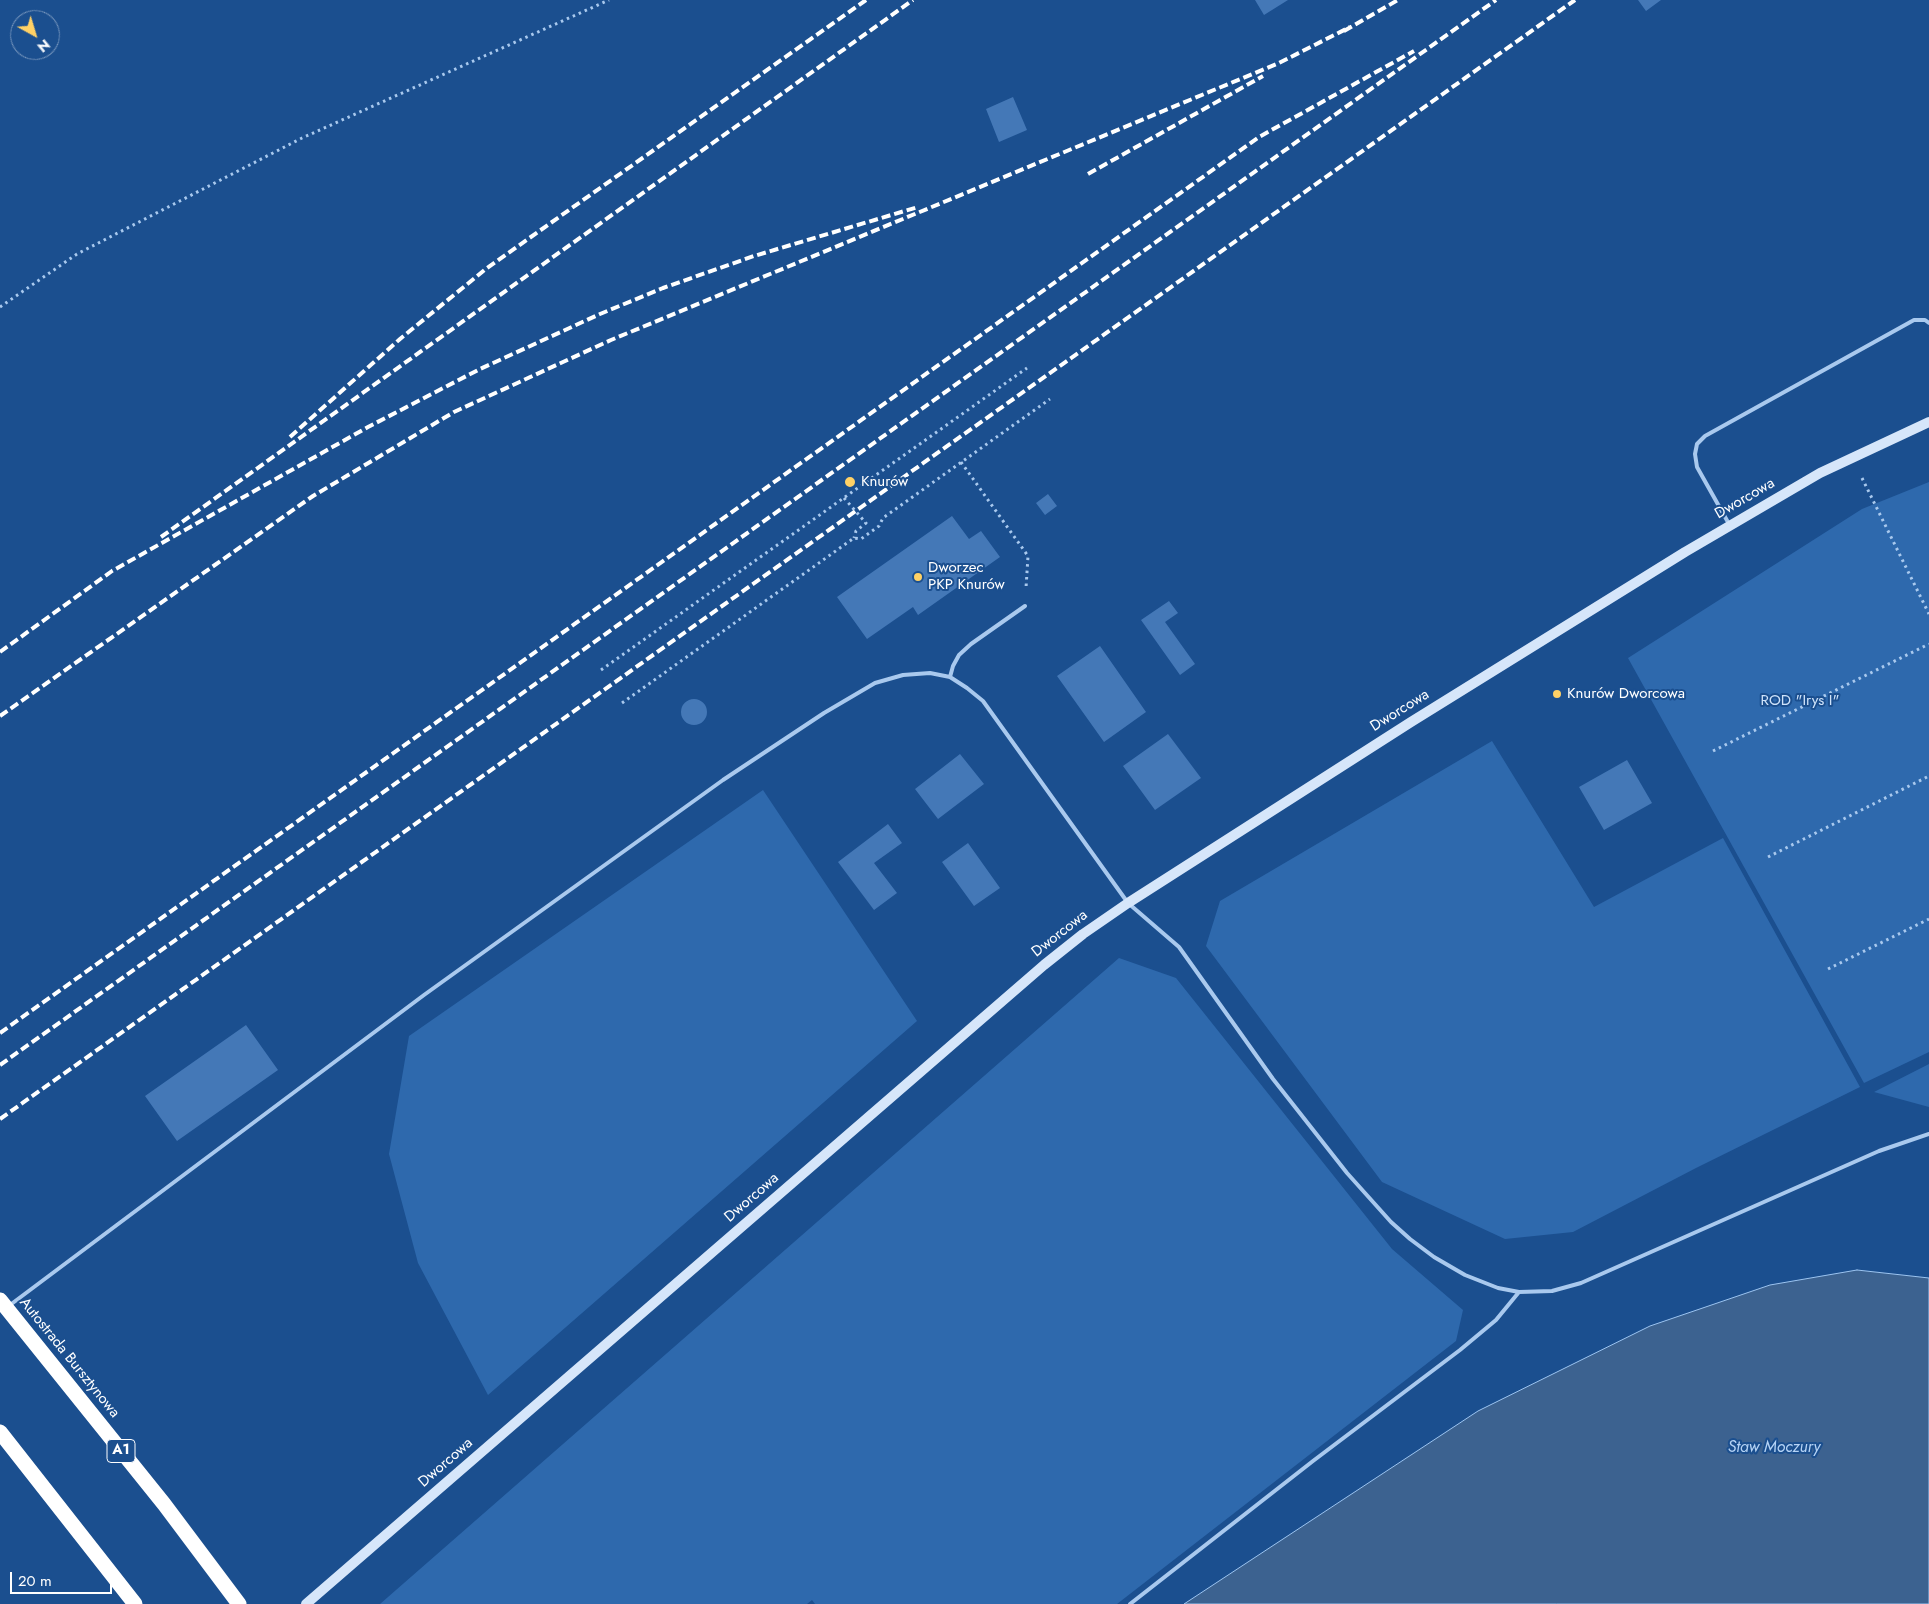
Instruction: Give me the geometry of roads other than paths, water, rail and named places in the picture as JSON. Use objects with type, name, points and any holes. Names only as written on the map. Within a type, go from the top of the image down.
[{"type":"highway","name":"Autostrada Bursztynowa","points":[[0,1300],[164,1504],[239,1604]]},
{"type":"highway","points":[[0,1432],[135,1604]]},
{"type":"main road","name":"Dworcowa","points":[[312,1602],[1036,972],[1083,934],[1128,903],[1411,722],[1729,525],[1820,473],[1929,422]]},
{"type":"lane","points":[[1729,525],[1697,467],[1695,454],[1697,444],[1705,436],[1914,320],[1926,320],[1929,323]]},
{"type":"lane","points":[[950,677],[952,666],[959,655],[970,644],[1025,606]]},
{"type":"lane","points":[[0,1312],[424,995],[722,780],[824,713],[875,683],[903,675],[930,673],[950,677],[983,701],[1128,903],[1179,947],[1273,1079],[1346,1173],[1391,1222],[1434,1257],[1465,1275],[1498,1288],[1519,1292],[1552,1291],[1581,1283],[1879,1150],[1929,1134]]},
{"type":"lane","points":[[1130,1604],[1313,1461],[1460,1350],[1496,1320],[1519,1292]]},
{"type":"water","name":"Staw Moczury","points":[[1857,1270],[1929,1278],[1929,1604],[1184,1604],[1478,1411],[1650,1326],[1770,1285]]},
{"type":"railway","points":[[290,437],[400,339],[487,268],[866,0]]},
{"type":"railway","points":[[161,537],[913,0]]},
{"type":"railway","points":[[1344,31],[1398,0]]},
{"type":"railway","points":[[0,1065],[1496,0]]},
{"type":"railway","points":[[0,1119],[1575,0]]},
{"type":"railway","points":[[0,716],[313,496],[454,412],[611,340],[1279,63],[1350,27]]},
{"type":"railway","points":[[0,1033],[1259,137],[1414,51]]},
{"type":"railway","points":[[1088,174],[1263,76]]},
{"type":"railway","points":[[0,652],[112,571],[368,427],[480,369],[600,314],[663,288],[754,256],[918,207]]},
{"type":"place","name":"Knurów","points":[[850,482]]},
{"type":"place","name":"Dworzec PKP Knurów","points":[[918,577]]},
{"type":"place","name":"Knurów Dworcowa","points":[[1557,694]]},
{"type":"park label","name":"ROD \"Irys I\"","points":[[1800,701]]}]
